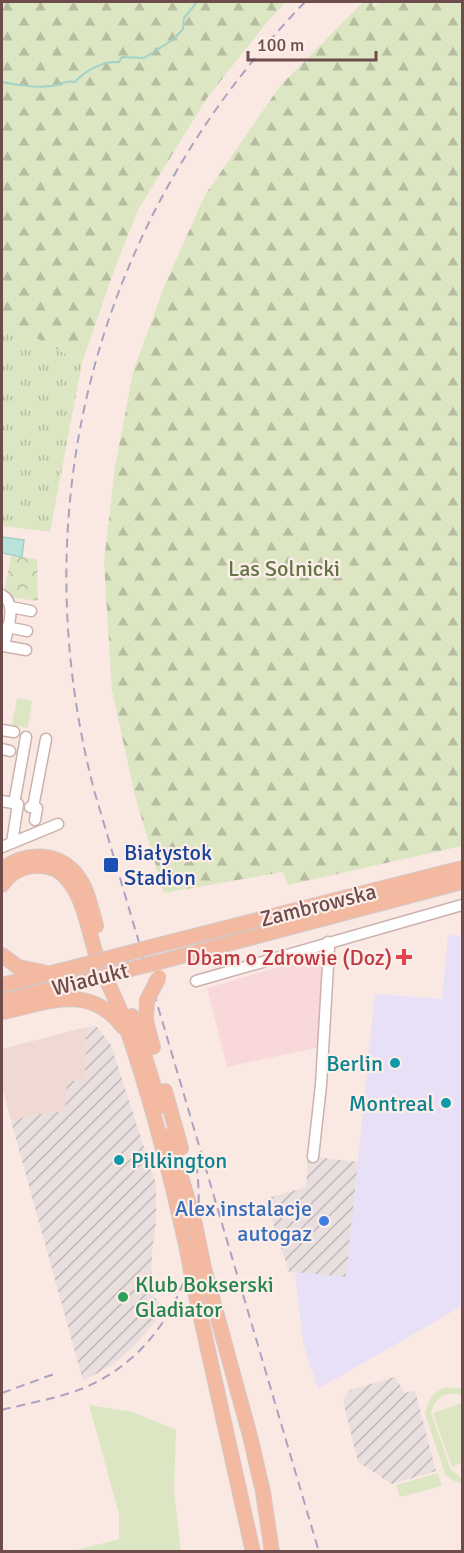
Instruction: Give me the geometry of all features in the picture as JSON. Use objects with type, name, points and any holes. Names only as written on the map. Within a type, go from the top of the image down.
[{"type":"main road","points":[[2,869],[21,858],[37,856],[52,859],[74,871],[85,889],[114,980],[139,1034],[195,1224]]},
{"type":"main road","points":[[2,885],[17,870],[33,866],[49,867],[67,878],[77,895],[101,969],[131,1040],[173,1184],[253,1551]]},
{"type":"main road","name":"Zambrowska","points":[[173,942],[462,868]]},
{"type":"main road","name":"Zambrowska","points":[[179,956],[462,882]]},
{"type":"main road","name":"Wiadukt","points":[[2,985],[173,942]]},
{"type":"main road","points":[[206,950],[180,960],[159,977],[147,1000],[146,1021],[190,1185],[204,1268],[250,1437],[263,1492],[272,1551]]},
{"type":"main road","points":[[2,955],[18,967],[51,973]]},
{"type":"main road","name":"Wiadukt","points":[[2,1001],[179,956]]},
{"type":"main road","points":[[2,1012],[65,998],[86,1000],[108,1011],[118,1020],[131,1040]]},
{"type":"street","points":[[2,595],[7,598],[11,607],[3,646],[26,650]]},
{"type":"street","points":[[11,607],[32,611]]},
{"type":"street","points":[[7,627],[27,631]]},
{"type":"street","points":[[2,730],[14,732]]},
{"type":"street","points":[[7,845],[26,737]]},
{"type":"street","points":[[33,807],[46,739]]},
{"type":"street","points":[[2,801],[37,808],[35,820]]},
{"type":"street","points":[[7,845],[58,824]]},
{"type":"street","name":"Zambrowska","points":[[196,981],[462,905]]},
{"type":"street","name":"Zambrowska","points":[[313,1157],[321,1085],[328,942]]},
{"type":"shaded area","points":[[448,935],[462,936],[462,1306],[318,1389],[303,1342],[295,1272],[346,1277],[375,994],[442,999]]},
{"type":"shaded area","points":[[323,954],[320,1047],[227,1067],[207,988]]},
{"type":"shaded area","points":[[96,1026],[111,1045],[156,1184],[151,1291],[164,1311],[136,1344],[114,1364],[83,1381],[11,1121],[32,1115],[65,1111],[67,1081],[85,1081],[86,1027]]},
{"type":"shaded area","points":[[86,1027],[85,1081],[65,1111],[32,1115],[11,1121],[2,1086],[2,1049]]},
{"type":"shaded area","points":[[308,1156],[358,1162],[346,1278],[289,1272],[265,1199],[306,1187]]},
{"type":"shaded area","points":[[395,1377],[405,1393],[415,1390],[436,1471],[392,1484],[358,1462],[343,1401],[350,1390]]},
{"type":"green space","points":[[2,2],[286,2],[207,98],[138,210],[82,363],[2,319]]},
{"type":"green space","name":"Las Solnicki","points":[[363,2],[373,2],[373,7],[380,2],[462,2],[462,846],[288,885],[283,872],[164,893],[135,796],[112,690],[104,562],[115,467],[133,372],[164,287],[205,195],[280,86]]},
{"type":"green space","points":[[2,319],[82,363],[50,532],[2,526]]},
{"type":"green space","points":[[11,556],[37,559],[38,601],[15,598],[5,588]]},
{"type":"green space","points":[[17,698],[32,701],[28,728],[12,725]]},
{"type":"green space","points":[[447,1387],[462,1389],[462,1396],[451,1394],[442,1396],[435,1403],[431,1413],[451,1470],[462,1478],[462,1484],[445,1474],[425,1414],[432,1397]]},
{"type":"green space","points":[[462,1403],[462,1463],[452,1467],[433,1413]]},
{"type":"green space","points":[[89,1405],[133,1412],[176,1430],[174,1491],[181,1551],[73,1551],[119,1539],[119,1514]]},
{"type":"green space","points":[[438,1473],[442,1486],[400,1497],[396,1485]]},
{"type":"water","points":[[2,537],[24,540],[22,557],[2,553]]},
{"type":"waterway","points":[[2,82],[43,87],[75,82],[95,67],[119,62],[122,57],[144,58],[174,39],[183,29],[184,18],[197,2]]},
{"type":"railway","points":[[305,2],[234,85],[175,174],[128,269],[94,368],[73,470],[66,575],[73,682],[94,790],[319,1552]]},
{"type":"railway","points":[[2,1410],[76,1391],[117,1370],[143,1347],[164,1321],[180,1291],[191,1259],[197,1225],[199,1190],[195,1156]]},
{"type":"railway","points":[[2,1393],[54,1374]]},
{"type":"place","name":"Białystok Stadion","points":[[111,865]]},
{"type":"place","name":"Dbam o Zdrowie (Doz)","points":[[404,957]]},
{"type":"place","name":"Berlin","points":[[395,1063]]},
{"type":"place","name":"Montreal","points":[[446,1103]]},
{"type":"place","name":"Pilkington","points":[[119,1160]]},
{"type":"place","name":"Alex instalacje autogaz","points":[[324,1221]]},
{"type":"place","name":"Klub Bokserski Gladiator","points":[[123,1297]]}]
